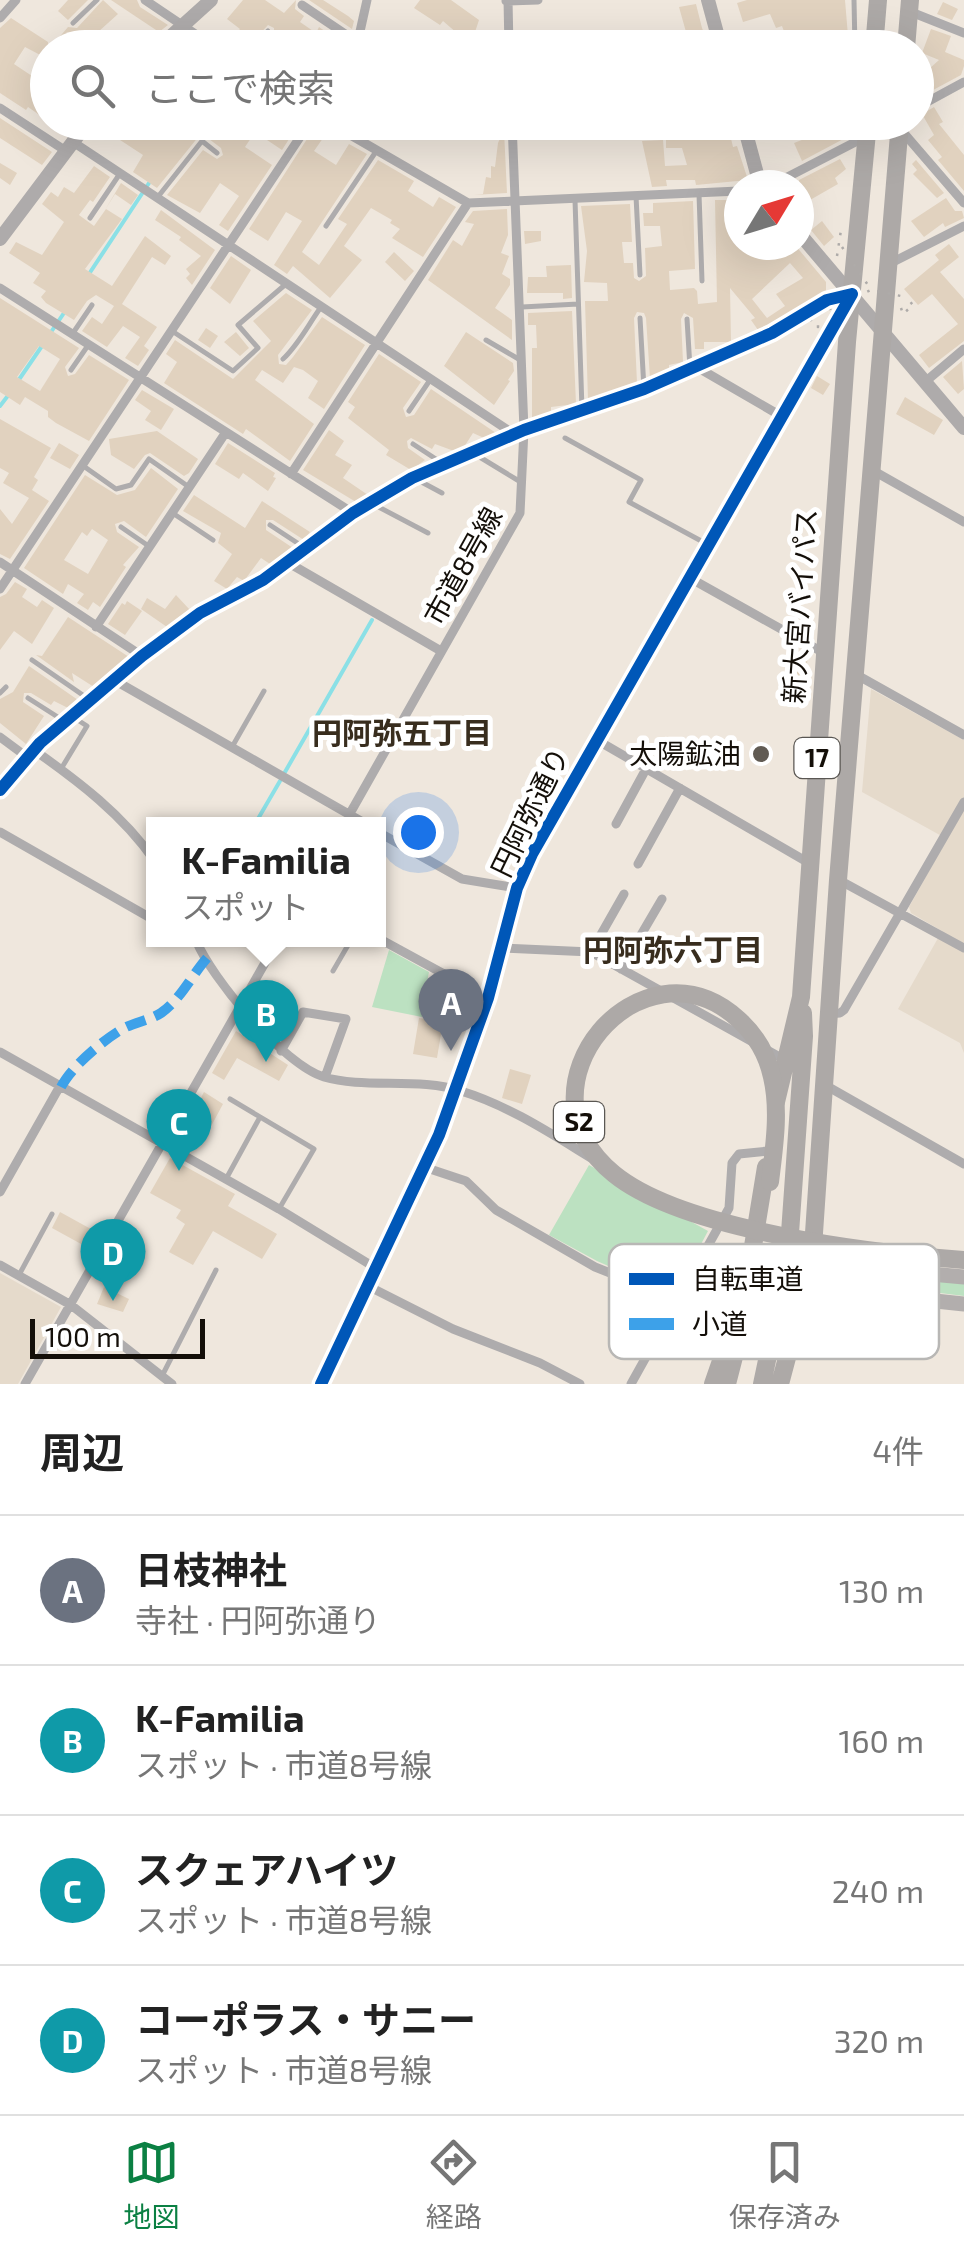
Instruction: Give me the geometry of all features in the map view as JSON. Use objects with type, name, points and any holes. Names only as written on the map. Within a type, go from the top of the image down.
[{"type":"highway","points":[[876,30],[878,0]]},
{"type":"highway","name":"新大宮バイパス","points":[[753,1244],[785,1060],[802,997],[824,654],[859,287],[867,140]]},
{"type":"highway","name":"17","points":[[811,1244],[899,140]]},
{"type":"highway","name":"S2","points":[[762,1230],[776,1121],[772,1075],[764,1052],[751,1033],[714,1003],[670,995],[625,1008],[591,1040],[579,1064],[574,1090],[583,1135],[600,1160],[616,1176],[662,1202],[718,1220],[810,1240],[841,1244]]},
{"type":"highway","name":"17","points":[[789,1244],[804,1036],[802,997]]},
{"type":"highway","name":"S2","points":[[939,1257],[964,1260]]},
{"type":"highway","name":"新大宮バイパス","points":[[713,1384],[722,1359]]},
{"type":"highway","name":"S2","points":[[727,1384],[734,1359]]},
{"type":"highway","name":"17","points":[[762,1384],[768,1359]]},
{"type":"highway","name":"17","points":[[780,1384],[787,1359]]},
{"type":"main road","points":[[939,1275],[964,1277]]},
{"type":"main road","points":[[939,1301],[964,1304]]},
{"type":"street","points":[[0,18],[16,0]]},
{"type":"street","points":[[145,0],[190,30]]},
{"type":"street","points":[[179,30],[211,0]]},
{"type":"street","points":[[360,30],[367,0]]},
{"type":"street","points":[[509,30],[507,1],[538,0]]},
{"type":"street","points":[[708,0],[717,30]]},
{"type":"street","points":[[302,5],[336,30]]},
{"type":"street","points":[[909,6],[964,32]]},
{"type":"street","points":[[934,98],[964,82]]},
{"type":"street","points":[[0,108],[30,125]]},
{"type":"street","points":[[57,140],[120,173],[430,380],[520,432]]},
{"type":"street","points":[[0,239],[75,140]]},
{"type":"street","points":[[0,589],[298,140]]},
{"type":"street","points":[[360,140],[468,203],[724,192]]},
{"type":"street","name":"市道8号線","points":[[348,817],[520,513],[522,307],[513,140]]},
{"type":"street","points":[[747,140],[756,170]]},
{"type":"street","points":[[798,170],[849,140]]},
{"type":"street","points":[[912,140],[964,202]]},
{"type":"street","points":[[292,474],[468,203]]},
{"type":"street","points":[[891,264],[964,226]]},
{"type":"street","points":[[814,246],[859,287],[925,382],[964,428]]},
{"type":"street","points":[[0,790],[68,718],[142,656],[200,613],[237,596],[371,502],[442,463],[644,389],[772,332],[827,300],[859,287]]},
{"type":"street","name":"円阿弥通り","points":[[320,1384],[457,1089],[503,948],[517,888],[532,854],[780,416],[859,287]]},
{"type":"street","points":[[0,288],[354,513]]},
{"type":"street","points":[[925,382],[964,350]]},
{"type":"street","points":[[692,367],[780,416]]},
{"type":"street","points":[[96,627],[226,432]]},
{"type":"street","points":[[872,470],[964,522]]},
{"type":"street","points":[[0,562],[142,656]]},
{"type":"street","points":[[286,562],[441,652]]},
{"type":"street","points":[[688,577],[824,654]]},
{"type":"street","points":[[856,674],[964,736]]},
{"type":"street","points":[[114,680],[232,746],[341,817]]},
{"type":"street","points":[[0,737],[61,769],[110,810],[146,851]]},
{"type":"street","points":[[595,739],[810,864]]},
{"type":"street","points":[[616,824],[646,769]]},
{"type":"street","points":[[638,864],[680,788]]},
{"type":"street","points":[[828,1014],[842,1012],[964,802]]},
{"type":"street","points":[[0,832],[146,915]]},
{"type":"street","points":[[386,836],[462,878],[517,888]]},
{"type":"street","points":[[838,880],[964,948]]},
{"type":"street","points":[[591,952],[624,894]]},
{"type":"street","points":[[621,970],[662,899]]},
{"type":"street","points":[[386,942],[488,998]]},
{"type":"street","points":[[200,947],[241,1006],[281,1051],[325,1078],[457,1089],[516,1113],[716,1230]]},
{"type":"street","points":[[25,1384],[274,947]]},
{"type":"street","points":[[503,948],[591,952],[785,1060]]},
{"type":"street","points":[[281,1051],[303,1012],[346,1019],[325,1078]]},
{"type":"street","points":[[0,1052],[374,1267]]},
{"type":"street","points":[[823,1084],[964,1164]]},
{"type":"street","points":[[0,1192],[60,1086]]},
{"type":"street","points":[[708,1244],[729,1208],[732,1164],[739,1154],[768,1151]]},
{"type":"street","points":[[424,1167],[466,1181],[496,1210],[609,1273]]},
{"type":"street","points":[[0,1265],[70,1305],[172,1384]]},
{"type":"street","points":[[366,1286],[580,1384]]},
{"type":"street","points":[[631,1384],[645,1359]]},
{"type":"lane","points":[[74,23],[97,0]]},
{"type":"lane","points":[[854,0],[855,30]]},
{"type":"lane","points":[[157,198],[202,142],[217,152]]},
{"type":"lane","points":[[326,226],[377,150]]},
{"type":"lane","points":[[90,218],[120,173]]},
{"type":"lane","points":[[699,193],[702,281]]},
{"type":"lane","points":[[636,196],[640,276]]},
{"type":"lane","points":[[575,198],[582,412]]},
{"type":"lane","points":[[172,331],[233,371],[258,348],[238,325],[286,284]]},
{"type":"lane","points":[[73,333],[92,304]]},
{"type":"lane","points":[[522,307],[578,304]]},
{"type":"lane","points":[[283,359],[298,344],[321,307]]},
{"type":"lane","points":[[640,318],[644,389]]},
{"type":"lane","points":[[687,319],[692,367]]},
{"type":"lane","points":[[486,340],[523,362]]},
{"type":"lane","points":[[72,370],[89,344]]},
{"type":"lane","points":[[409,411],[430,380]]},
{"type":"lane","points":[[565,438],[641,480],[629,502],[707,544]]},
{"type":"lane","points":[[414,444],[442,463]]},
{"type":"lane","points":[[470,451],[521,482]]},
{"type":"lane","points":[[82,464],[116,489],[131,485],[149,459],[190,487]]},
{"type":"lane","points":[[412,478],[442,492]]},
{"type":"lane","points":[[371,502],[428,533]]},
{"type":"lane","points":[[172,513],[213,540]]},
{"type":"lane","points":[[270,525],[305,548]]},
{"type":"lane","points":[[121,527],[150,547]]},
{"type":"lane","points":[[32,660],[90,700]]},
{"type":"lane","points":[[0,693],[6,687]]},
{"type":"lane","points":[[232,746],[264,690]]},
{"type":"lane","points":[[28,698],[87,726],[61,769]]},
{"type":"lane","points":[[333,971],[347,947]]},
{"type":"lane","points":[[230,1100],[314,1149],[279,1209]]},
{"type":"lane","points":[[226,1179],[260,1117]]},
{"type":"lane","points":[[18,1276],[52,1214]]},
{"type":"lane","points":[[162,1376],[216,1270]]},
{"type":"path","points":[[839,252],[884,325]]},
{"type":"path","points":[[839,252],[859,287]]},
{"type":"path","points":[[818,313],[815,327],[810,318],[859,287],[906,296],[913,305],[903,314],[901,297]]},
{"type":"shaded area","points":[[871,689],[964,740],[964,1053],[960,1043],[898,1009],[942,931],[911,913],[909,907],[947,839],[862,792]]},
{"type":"shaded area","points":[[0,1273],[61,1307],[18,1384],[0,1384]]},
{"type":"green space","points":[[389,950],[429,972],[424,997],[428,998],[422,1017],[372,1007]]},
{"type":"green space","points":[[589,1165],[708,1231],[701,1244],[609,1244],[609,1266],[549,1235]]},
{"type":"green space","points":[[939,1280],[964,1282],[964,1296],[939,1293]]},
{"type":"building","points":[[68,0],[88,0],[68,20],[58,11]]},
{"type":"building","points":[[103,0],[118,14],[100,30],[65,30],[77,28]]},
{"type":"building","points":[[111,0],[137,0],[140,7],[168,25],[156,30]]},
{"type":"building","points":[[243,0],[265,0],[284,13],[296,0],[295,9],[304,16],[300,22],[312,30],[274,30],[268,25],[263,30],[239,30],[227,19]]},
{"type":"building","points":[[309,0],[323,0],[348,16],[354,21],[352,29]]},
{"type":"building","points":[[420,0],[451,0],[479,20],[476,30],[453,30],[414,8]]},
{"type":"building","points":[[845,0],[848,30],[783,30],[782,26],[776,28],[770,14],[743,22],[737,3]]},
{"type":"building","points":[[943,2],[958,9],[952,20],[937,14]]},
{"type":"building","points":[[696,4],[703,30],[686,30],[679,7]]},
{"type":"building","points":[[11,18],[30,30],[30,50],[25,47],[14,64],[30,75],[30,108],[26,110],[0,93],[0,28]]},
{"type":"building","points":[[934,30],[951,36],[945,52],[964,60],[964,66],[961,75],[934,90],[934,64],[939,60],[934,58]]},
{"type":"building","points":[[934,107],[943,122],[939,124],[964,155],[964,191],[938,160],[942,157],[928,140],[934,140]]},
{"type":"building","points":[[0,118],[52,152],[42,165],[0,138]]},
{"type":"building","points":[[120,140],[196,140],[157,188],[133,172],[143,155]]},
{"type":"building","points":[[210,140],[250,140],[245,147],[272,165],[228,231],[219,225],[239,196],[220,183],[200,213],[167,195],[203,150],[217,159],[223,155]]},
{"type":"building","points":[[267,140],[288,140],[282,150]]},
{"type":"building","points":[[306,140],[322,140],[314,151],[336,165],[349,144],[367,154],[302,252],[319,265],[347,224],[338,219],[378,160],[414,181],[408,191],[433,207],[439,197],[456,207],[423,257],[392,238],[400,229],[371,208],[344,246],[362,260],[330,298],[293,266],[287,274],[274,265],[302,221],[286,212],[268,241],[249,229]]},
{"type":"building","points":[[504,140],[507,193],[474,195],[483,194],[486,177],[491,178],[498,143]]},
{"type":"building","points":[[663,140],[665,166],[687,165],[682,148],[666,148],[666,140],[731,140],[745,170],[724,170],[724,182],[696,185],[695,180],[666,180],[667,186],[652,187],[642,141]]},
{"type":"building","points":[[802,140],[841,140],[802,161],[794,143]]},
{"type":"building","points":[[840,159],[846,169],[835,178],[838,184],[814,198],[814,172]]},
{"type":"building","points":[[916,160],[944,193],[937,198],[913,174],[917,170],[912,164]]},
{"type":"building","points":[[0,163],[17,173],[10,185],[0,178]]},
{"type":"building","points":[[94,166],[110,177],[79,215],[94,226],[106,209],[122,219],[85,269],[112,286],[145,236],[171,256],[165,265],[152,257],[122,304],[157,327],[144,346],[149,350],[138,366],[125,358],[140,337],[123,326],[107,347],[82,331],[92,317],[102,324],[114,306],[96,295],[74,320],[41,297],[46,291],[33,283],[40,273],[9,253],[16,242],[42,255],[64,222],[42,204],[51,192],[58,197],[64,187],[74,193]]},
{"type":"building","points":[[121,183],[138,195],[131,205],[115,194],[105,210]]},
{"type":"building","points":[[946,198],[955,211],[962,211],[964,218],[945,227],[943,223],[924,237],[911,221]]},
{"type":"building","points":[[715,200],[724,200],[724,260],[808,260],[826,282],[826,292],[758,330],[751,320],[755,318],[730,288],[731,342],[704,342],[704,349],[695,349],[693,318],[684,313],[683,362],[669,365],[669,369],[650,378],[646,318],[644,313],[637,312],[637,383],[588,400],[585,301],[608,301],[607,283],[584,282],[587,251],[581,206],[630,204],[632,242],[622,242],[624,263],[633,263],[634,278],[639,281],[646,276],[645,248],[662,246],[660,226],[644,226],[643,213],[653,213],[653,203],[693,201],[695,269],[669,271],[670,290],[694,288],[698,304],[717,302]],"holes":[[[790,263],[803,278],[776,294],[785,306],[767,318],[752,299]]]},
{"type":"building","points":[[507,209],[508,235],[501,253],[509,256],[502,274],[510,279],[510,285],[495,308],[512,320],[512,340],[428,280],[453,240],[462,246],[474,224],[465,222],[473,211]]},
{"type":"building","points":[[161,210],[215,250],[192,285],[186,278],[190,274],[186,269],[201,256],[155,220]]},
{"type":"building","points":[[822,221],[834,237],[824,246],[814,228]]},
{"type":"building","points":[[524,231],[541,231],[541,241],[525,244]]},
{"type":"building","points":[[949,244],[959,257],[940,272],[964,299],[964,341],[929,368],[919,355],[958,324],[932,294],[918,305],[904,289],[939,260],[935,255]]},
{"type":"building","points":[[394,252],[414,271],[405,281],[385,262]]},
{"type":"building","points":[[231,256],[251,270],[230,304],[210,288]]},
{"type":"building","points":[[571,265],[572,298],[563,299],[563,293],[527,293],[528,277],[547,277],[546,266]]},
{"type":"building","points":[[286,293],[312,310],[278,355],[279,364],[286,365],[322,317],[365,345],[324,409],[308,398],[318,381],[303,370],[294,367],[283,383],[262,370],[255,380],[314,424],[290,461],[246,429],[243,434],[164,383],[177,362],[166,354],[175,340],[233,379],[271,341],[253,321]]},
{"type":"building","points":[[0,298],[79,348],[65,367],[68,376],[75,374],[89,355],[129,380],[89,441],[56,423],[48,417],[48,411],[25,397],[20,405],[0,392]],"holes":[[[39,346],[60,359],[40,391],[17,377]]]},
{"type":"building","points":[[572,311],[576,404],[551,407],[551,412],[532,419],[532,348],[537,348],[536,325],[528,325],[528,313]]},
{"type":"building","points":[[206,328],[218,336],[210,348],[198,340]]},
{"type":"building","points":[[236,332],[249,348],[240,356],[224,342]]},
{"type":"building","points":[[466,332],[513,363],[510,381],[494,405],[444,366]]},
{"type":"building","points":[[379,354],[421,382],[403,408],[406,417],[414,415],[431,389],[496,433],[484,438],[473,433],[464,447],[454,451],[435,444],[432,449],[411,438],[408,448],[425,460],[411,470],[386,455],[389,450],[348,418],[355,407],[348,402]]},
{"type":"building","points":[[962,361],[964,389],[958,394],[943,377]]},
{"type":"building","points":[[817,376],[830,384],[823,395],[811,388]]},
{"type":"building","points":[[142,390],[174,409],[161,430],[145,420],[151,411],[135,400]]},
{"type":"building","points":[[905,397],[943,420],[934,435],[896,414]]},
{"type":"building","points":[[0,419],[51,448],[34,477],[38,480],[32,490],[49,501],[10,559],[0,554],[0,509],[12,524],[29,498],[3,483],[9,473],[0,468]]},
{"type":"building","points":[[329,430],[344,441],[335,455],[352,465],[343,478],[368,495],[356,502],[303,470]]},
{"type":"building","points":[[157,431],[198,459],[189,473],[184,476],[150,453],[134,469],[111,455],[109,439]]},
{"type":"building","points":[[59,443],[79,455],[70,469],[50,458]]},
{"type":"building","points":[[228,443],[275,473],[268,491],[243,473],[239,479],[215,464]]},
{"type":"building","points":[[151,468],[178,489],[146,537],[124,521],[115,524],[117,532],[139,547],[123,565],[126,567],[100,607],[93,602],[88,610],[77,603],[84,594],[68,584],[63,594],[24,568],[85,475],[117,495],[135,490]],"holes":[[[92,529],[108,540],[88,574],[64,560],[82,532],[87,536]]]},
{"type":"building","points":[[194,495],[245,528],[262,501],[310,532],[304,540],[273,520],[266,520],[266,530],[293,548],[270,564],[261,558],[244,581],[237,577],[227,589],[214,581],[232,554],[218,543],[221,533],[183,511]]},
{"type":"building","points":[[15,582],[27,589],[22,597],[37,607],[42,600],[54,608],[32,644],[14,631],[0,650],[0,597]]},
{"type":"building","points":[[176,595],[190,610],[167,627],[141,609],[147,598],[165,609]]},
{"type":"building","points":[[127,601],[142,611],[125,635],[108,624]]},
{"type":"building","points":[[68,617],[129,657],[94,687],[72,673],[74,682],[36,655],[42,656]]},
{"type":"building","points":[[798,655],[808,656],[804,686],[791,684],[792,665]]},
{"type":"building","points":[[29,666],[78,700],[68,708],[24,693],[23,702],[44,716],[26,744],[0,723],[0,699],[13,692]]},
{"type":"building","points":[[419,1018],[443,1022],[437,1058],[413,1054]]},
{"type":"building","points":[[236,1031],[288,1065],[279,1081],[237,1058],[224,1080],[212,1073]]},
{"type":"building","points":[[510,1069],[531,1075],[522,1104],[502,1098]]},
{"type":"building","points":[[204,1092],[223,1104],[209,1130],[190,1119]]},
{"type":"building","points":[[170,1158],[235,1194],[228,1206],[277,1234],[262,1259],[213,1231],[193,1265],[169,1252],[185,1224],[176,1218],[181,1210],[150,1193]]},
{"type":"building","points":[[60,1212],[100,1234],[92,1250],[52,1228]]},
{"type":"building","points":[[104,1287],[129,1299],[123,1312],[97,1304]]},
{"type":"waterway","points":[[87,277],[151,180]]},
{"type":"waterway","points":[[49,335],[66,310]]},
{"type":"waterway","points":[[18,381],[44,343]]},
{"type":"waterway","points":[[0,406],[10,393]]},
{"type":"waterway","points":[[285,772],[372,620]]},
{"type":"waterway","points":[[259,817],[280,781]]},
{"type":"marked path","points":[[61,1087],[80,1062],[107,1039],[168,1008],[207,958]]},
{"type":"cycle path","points":[[0,790],[40,743],[142,656],[200,613],[263,580],[353,513],[412,478],[524,430],[644,389],[772,333],[827,300],[852,294]]},
{"type":"cycle path","points":[[321,1384],[439,1135],[488,998],[517,888],[532,854],[852,294]]},
{"type":"place","name":"太陽鉱油","points":[[761,754]]},
{"type":"place","name":"日枝神社","points":[[451,1051]]},
{"type":"place","name":"K-Familia","points":[[266,1062]]},
{"type":"place","name":"スクェアハイツ","points":[[179,1171]]},
{"type":"place","name":"コーポラス・サニー","points":[[113,1301]]},
{"type":"district","name":"円阿弥五丁目","points":[[402,734]]},
{"type":"district","name":"円阿弥六丁目","points":[[673,951]]}]
